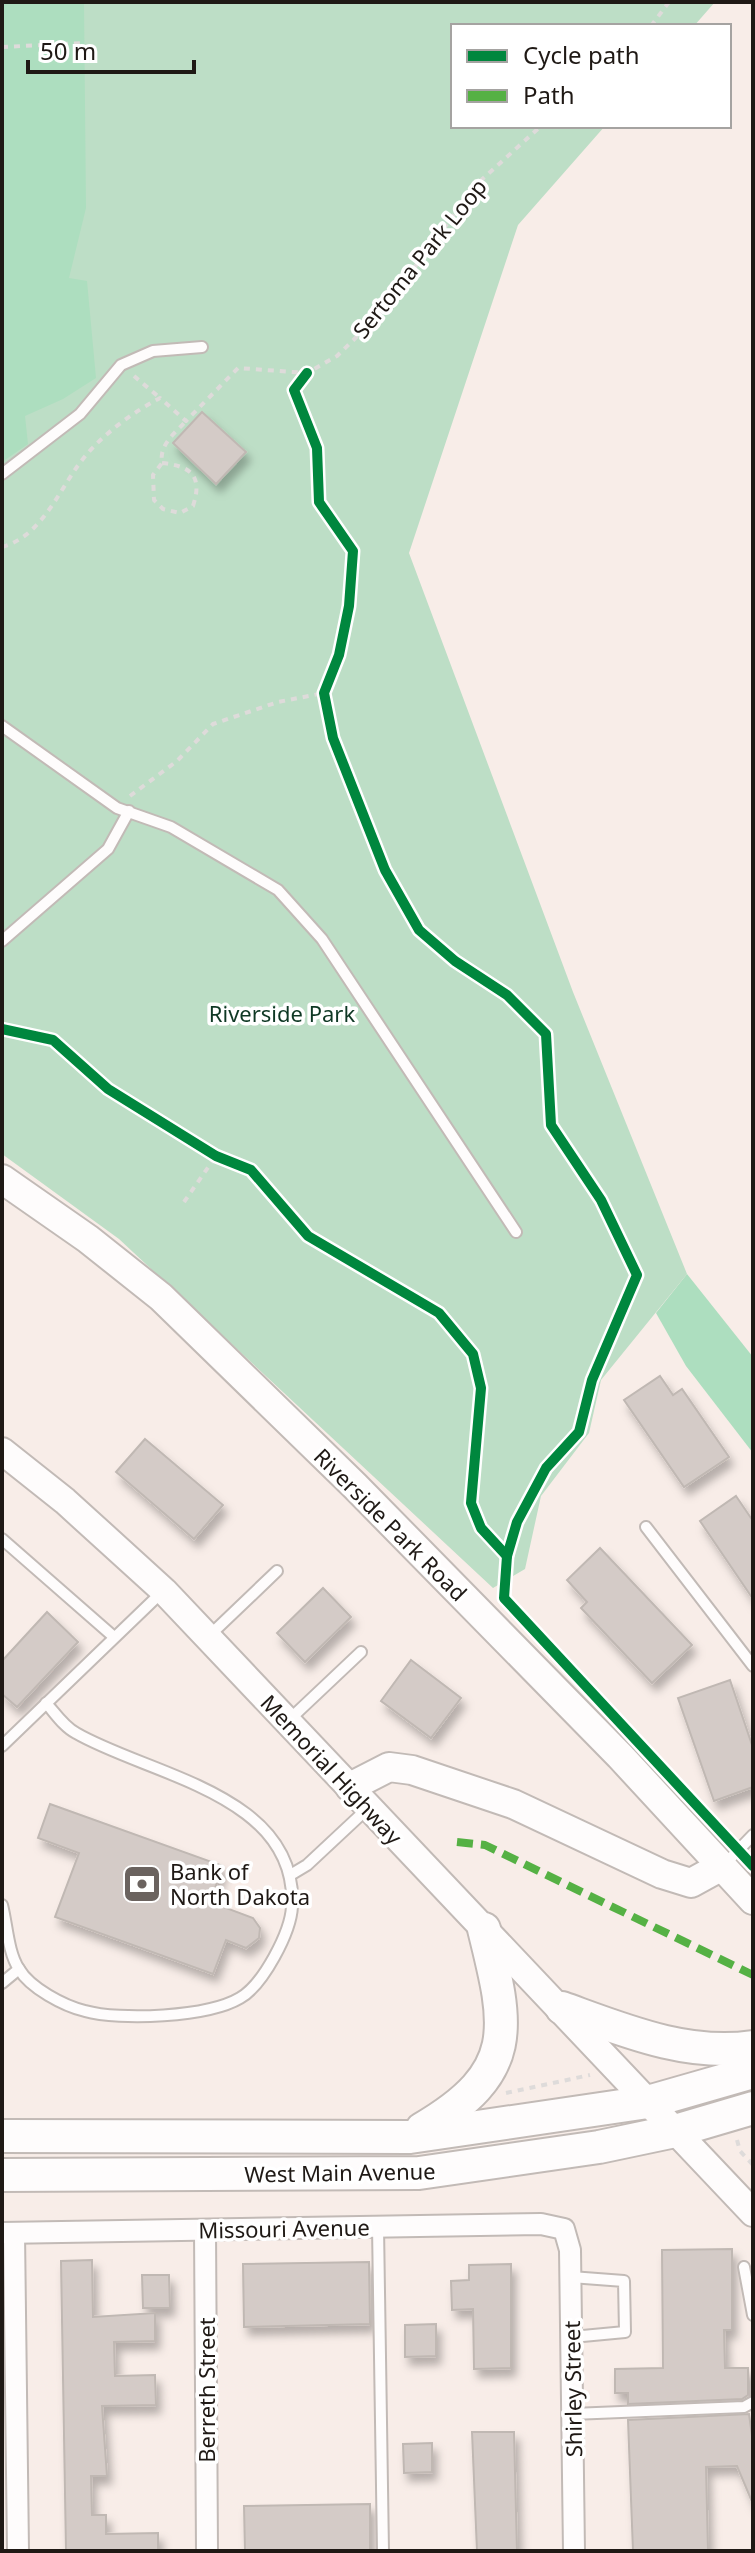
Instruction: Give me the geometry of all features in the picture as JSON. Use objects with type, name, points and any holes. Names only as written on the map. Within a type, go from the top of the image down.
[{"type":"main road","name":"Riverside Park Road","points":[[2,1179],[88,1239],[161,1297],[355,1486],[620,1756],[753,1900]]},
{"type":"main road","points":[[350,1787],[389,1767],[412,1770],[513,1804],[662,1874],[691,1883],[722,1866]]},
{"type":"main road","points":[[410,2137],[455,2110],[480,2088],[499,2049],[502,2008],[484,1929]]},
{"type":"main road","points":[[562,2008],[662,2042],[715,2049],[753,2047]]},
{"type":"main road","points":[[648,2102],[753,2072]]},
{"type":"main road","name":"West Main Avenue","points":[[2,2136],[410,2137],[648,2102]]},
{"type":"main road","points":[[675,2131],[744,2121]]},
{"type":"main road","name":"West Main Avenue","points":[[2,2175],[419,2173],[599,2147],[675,2131]]},
{"type":"street","name":"Memorial Highway","points":[[2,1451],[65,1501],[164,1591],[753,2213]]},
{"type":"street","name":"Missouri Avenue","points":[[8,2233],[541,2224],[564,2229]]},
{"type":"street","name":"Shirley Street","points":[[564,2229],[569,2238],[571,2277],[574,2551]]},
{"type":"street","name":"Berreth Street","points":[[205,2230],[207,2551]]},
{"type":"street","points":[[8,2233],[18,2551]]},
{"type":"lane","points":[[2,474],[80,414],[121,365],[153,351],[202,347]]},
{"type":"lane","points":[[2,726],[117,808],[171,827],[278,890],[322,939],[516,1232]]},
{"type":"lane","points":[[2,941],[108,849],[129,811]]},
{"type":"lane","points":[[646,1527],[753,1666]]},
{"type":"lane","points":[[2,1539],[114,1637]]},
{"type":"lane","points":[[208,1637],[277,1571]]},
{"type":"lane","points":[[2,1746],[164,1591]]},
{"type":"lane","points":[[287,1721],[361,1652]]},
{"type":"lane","points":[[2,1905],[19,1969],[41,1990],[84,2011],[133,2016],[211,2009],[242,1998],[279,1948],[292,1908],[292,1874],[282,1852],[221,1797],[72,1731],[46,1703]]},
{"type":"lane","points":[[292,1874],[307,1865],[368,1808]]},
{"type":"lane","points":[[722,1866],[753,1835]]},
{"type":"lane","points":[[2,1983],[19,1969]]},
{"type":"lane","points":[[378,2227],[383,2551]]},
{"type":"lane","points":[[744,2267],[753,2315]]},
{"type":"lane","points":[[571,2277],[624,2281],[625,2306],[625,2332],[572,2337]]},
{"type":"lane","points":[[572,2414],[744,2407],[753,2402]]},
{"type":"path","points":[[652,24],[669,2]]},
{"type":"path","points":[[2,47],[84,43]]},
{"type":"path","points":[[121,365],[186,421]]},
{"type":"path","points":[[2,547],[17,543],[43,518],[87,453],[140,409],[160,398]]},
{"type":"path","points":[[162,463],[182,465],[194,475],[197,493],[193,506],[180,513],[163,509],[154,500],[153,475],[162,463]]},
{"type":"path","points":[[327,708],[324,693],[329,680]]},
{"type":"path","points":[[117,808],[177,761],[213,724],[278,702],[324,693]]},
{"type":"path","points":[[204,1149],[228,1161]]},
{"type":"path","points":[[184,1202],[216,1156]]},
{"type":"path","points":[[492,2096],[590,2075]]},
{"type":"path","points":[[730,2159],[740,2151],[744,2121]]},
{"type":"path","points":[[740,2151],[753,2165]]},
{"type":"green space","name":"Riverside Park","points":[[2,2],[715,2],[696,24],[451,24],[451,128],[603,128],[518,225],[409,553],[573,992],[687,1274],[601,1380],[589,1433],[541,1496],[525,1569],[493,1588],[119,1239],[2,1154]]},
{"type":"green space","points":[[2,2],[84,2],[86,208],[69,278],[87,281],[96,378],[63,399],[25,416],[28,444],[2,462]]},
{"type":"green space","points":[[687,1274],[753,1357],[753,1453],[686,1366],[656,1313]]},
{"type":"building","points":[[202,412],[246,452],[216,484],[173,443]]},
{"type":"building","points":[[660,1376],[673,1395],[682,1389],[729,1457],[684,1487],[624,1400]]},
{"type":"building","points":[[145,1439],[223,1505],[194,1539],[116,1472]]},
{"type":"building","points":[[736,1496],[753,1521],[753,1599],[700,1521]]},
{"type":"building","points":[[600,1548],[692,1645],[652,1683],[581,1608],[587,1602],[567,1580]]},
{"type":"building","points":[[323,1588],[351,1617],[305,1662],[277,1633]]},
{"type":"building","points":[[47,1612],[78,1642],[17,1707],[2,1694],[2,1661]]},
{"type":"building","points":[[411,1660],[461,1698],[431,1738],[381,1701]]},
{"type":"building","points":[[730,1680],[753,1748],[753,1787],[714,1801],[678,1698]]},
{"type":"building","name":"Bank of North Dakota","points":[[50,1804],[223,1866],[210,1902],[253,1918],[260,1928],[259,1938],[246,1948],[226,1940],[213,1974],[55,1917],[79,1853],[38,1838]]},
{"type":"building","points":[[732,2249],[732,2330],[724,2330],[725,2368],[748,2368],[748,2395],[742,2399],[628,2404],[628,2393],[615,2393],[615,2369],[663,2368],[662,2250]]},
{"type":"building","points":[[92,2260],[93,2317],[155,2313],[155,2341],[114,2342],[115,2376],[155,2375],[156,2405],[102,2406],[107,2476],[91,2476],[92,2515],[106,2515],[106,2534],[158,2533],[158,2551],[66,2551],[61,2261]]},
{"type":"building","points":[[369,2262],[370,2324],[244,2327],[243,2264]]},
{"type":"building","points":[[511,2264],[511,2368],[474,2369],[473,2309],[452,2310],[451,2281],[469,2280],[469,2265]]},
{"type":"building","points":[[142,2275],[169,2275],[170,2308],[143,2308]]},
{"type":"building","points":[[436,2324],[436,2356],[405,2357],[405,2325]]},
{"type":"building","points":[[749,2414],[753,2443],[753,2504],[737,2466],[706,2467],[708,2551],[633,2551],[628,2420]]},
{"type":"building","points":[[472,2432],[514,2432],[517,2551],[477,2551]]},
{"type":"building","points":[[432,2443],[432,2472],[404,2473],[403,2444]]},
{"type":"building","points":[[370,2504],[370,2551],[245,2551],[244,2506]]},
{"type":"marked path","points":[[457,1842],[485,1845],[753,1975]]},
{"type":"cycle path","points":[[307,373],[294,390],[317,448],[319,502],[353,551],[349,606],[339,655],[324,693],[333,738],[385,870],[419,930],[455,961],[507,995],[546,1034],[551,1125],[601,1200],[637,1275],[592,1380],[579,1432],[546,1468],[517,1522],[507,1556],[504,1598],[753,1866]]},
{"type":"cycle path","points":[[2,1029],[53,1040],[108,1089],[216,1156],[251,1170],[308,1236],[439,1313],[473,1354],[481,1388],[471,1503],[481,1528],[507,1556]]},
{"type":"place","name":"Bank of North Dakota","points":[[142,1884]]}]
